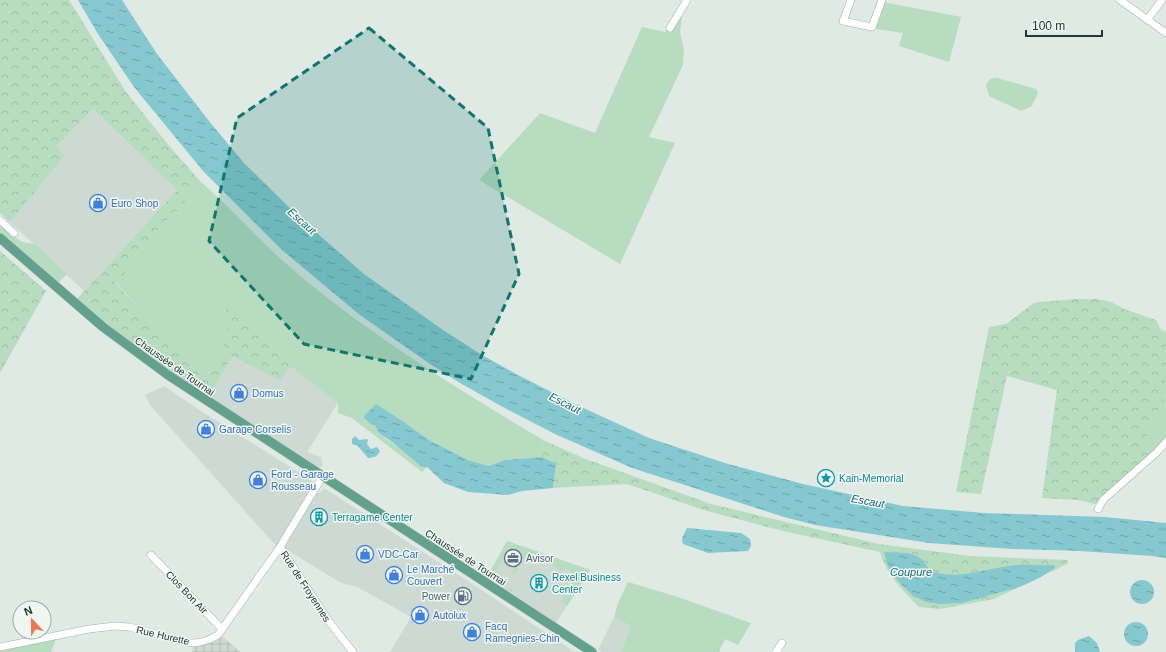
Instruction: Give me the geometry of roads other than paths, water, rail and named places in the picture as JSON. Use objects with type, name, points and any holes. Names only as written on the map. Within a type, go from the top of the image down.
[{"type":"main road","name":"Chaussée de Tournai","points":[[0,238],[91,318],[168,376],[583,652]]},
{"type":"main road","name":"Chaussée de Tournai","points":[[0,244],[116,344],[165,379],[592,652]]},
{"type":"street","points":[[670,28],[687,0]]},
{"type":"street","points":[[851,0],[843,21],[872,27],[882,0]]},
{"type":"street","points":[[1120,0],[1166,33]]},
{"type":"street","points":[[1148,19],[1162,0]]},
{"type":"street","points":[[0,220],[14,233]]},
{"type":"street","points":[[1098,509],[1103,500],[1156,453],[1166,442]]},
{"type":"street","name":"Rue de Froyennes","points":[[321,479],[280,547],[330,623],[353,652]]},
{"type":"street","name":"Rue Hurette","points":[[0,647],[89,629],[115,626],[129,627],[190,643],[199,643],[209,640],[218,635],[280,547]]},
{"type":"street","name":"Clos Bon Air","points":[[151,556],[222,628]]},
{"type":"street","points":[[776,652],[782,643]]},
{"type":"water","name":"Escaut","points":[[78,0],[122,0],[157,54],[209,121],[244,163],[303,221],[364,274],[443,330],[482,355],[518,375],[579,406],[649,438],[728,464],[803,484],[903,506],[984,513],[1105,517],[1166,523],[1166,558],[1080,551],[1012,549],[929,543],[815,525],[784,517],[632,468],[555,434],[501,406],[430,364],[360,315],[282,250],[203,171],[134,87],[98,34]]},
{"type":"water","points":[[376,404],[429,440],[468,460],[489,466],[504,460],[542,457],[556,464],[553,488],[522,491],[508,495],[468,492],[444,483],[427,467],[421,466],[378,432],[375,425],[371,424],[364,418]]},
{"type":"water","points":[[355,436],[359,440],[367,439],[367,444],[371,449],[377,447],[380,451],[377,456],[368,458],[357,445],[352,444],[352,439]]},
{"type":"water","points":[[687,528],[741,533],[750,539],[751,546],[748,551],[708,553],[683,544],[682,538]]},
{"type":"water","name":"Coupure","points":[[884,552],[912,554],[920,558],[934,572],[957,575],[1017,565],[1054,565],[1055,568],[1022,586],[962,603],[941,604],[927,602],[913,596],[898,581],[888,566]]},
{"type":"water","points":[[1142,580],[1151,583],[1154,592],[1151,601],[1142,604],[1133,601],[1130,592],[1133,583]]},
{"type":"water","points":[[1136,622],[1145,625],[1148,634],[1145,643],[1136,646],[1127,643],[1124,634],[1127,625]]},
{"type":"water","points":[[1089,636],[1097,643],[1100,652],[1075,652],[1075,643],[1078,640]]},
{"type":"place","name":"Euro Shop","points":[[98,203]]},
{"type":"place","name":"Domus","points":[[239,393]]},
{"type":"place","name":"Garage Corselis","points":[[206,429]]},
{"type":"place","name":"Kain-Memorial","points":[[826,478]]},
{"type":"place","name":"Ford - Garage Rousseau","points":[[258,480]]},
{"type":"place","name":"Terragame Center","points":[[319,517]]},
{"type":"place","name":"VDC-Car","points":[[365,554]]},
{"type":"place","name":"Avisor","points":[[513,558]]},
{"type":"place","name":"Le Marché Couvert","points":[[394,575]]},
{"type":"place","name":"Rexel Business Center","points":[[539,583]]},
{"type":"place","name":"Power","points":[[463,596]]},
{"type":"place","name":"Autolux","points":[[420,615]]},
{"type":"place","name":"Facq Ramegnies-Chin","points":[[472,632]]}]
